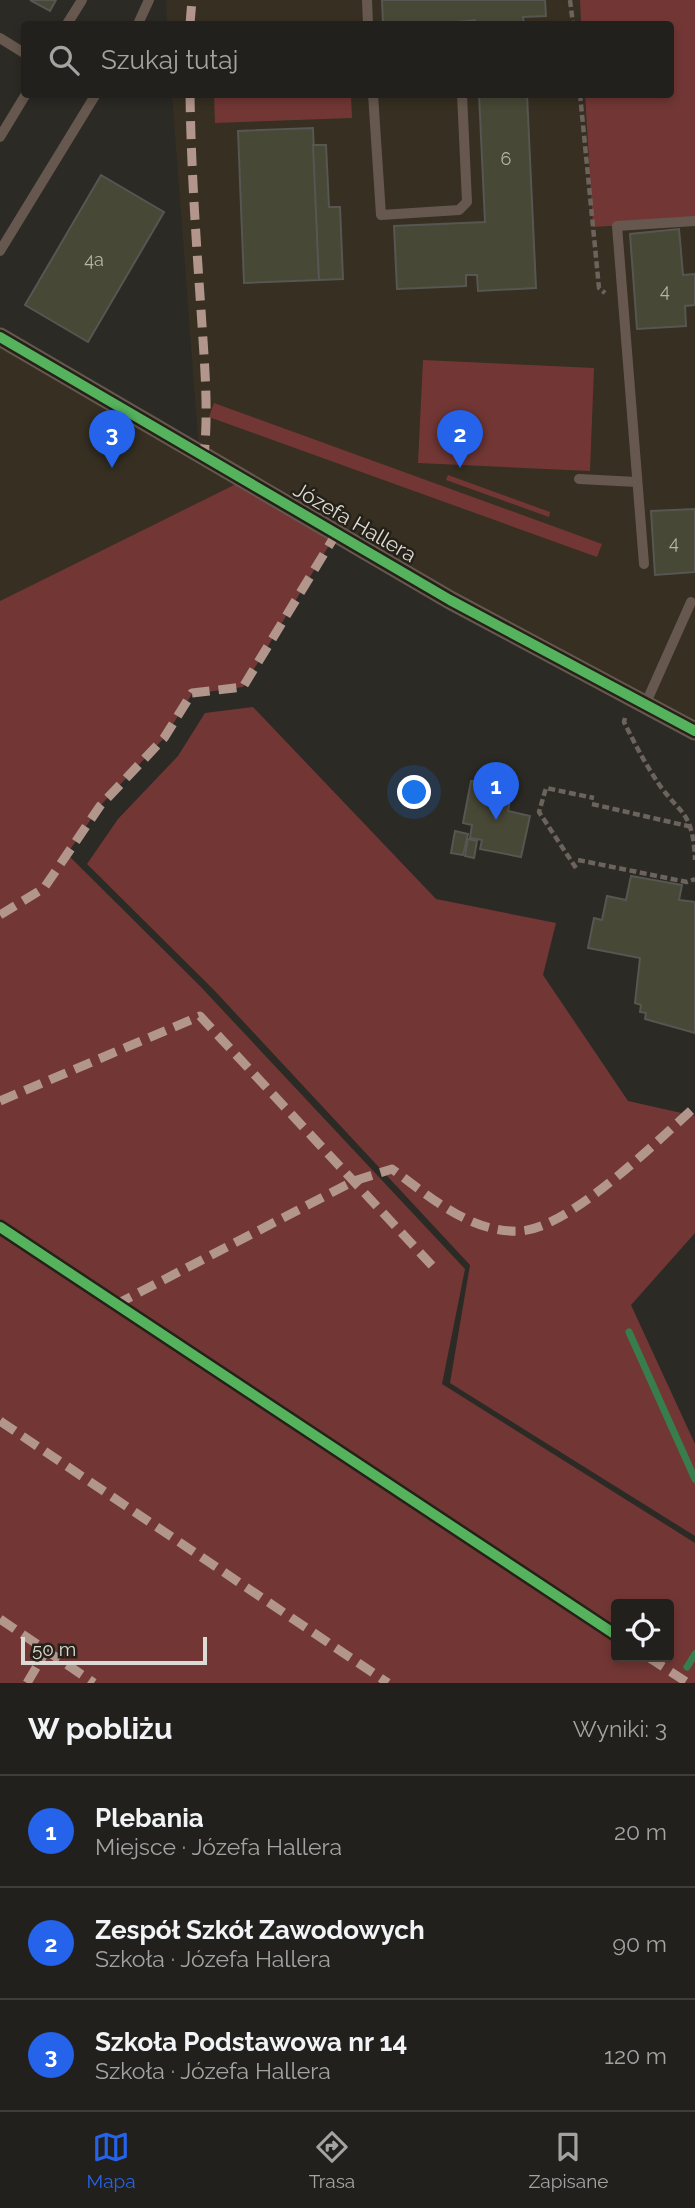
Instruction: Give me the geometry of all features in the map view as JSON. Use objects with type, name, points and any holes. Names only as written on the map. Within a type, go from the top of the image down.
[{"type":"street","name":"Józefa Hallera","points":[[0,337],[450,600],[695,731]]},
{"type":"lane","points":[[69,21],[82,0]]},
{"type":"lane","points":[[139,21],[149,0]]},
{"type":"lane","points":[[367,0],[368,21]]},
{"type":"lane","points":[[0,38],[21,51]]},
{"type":"lane","points":[[0,137],[24,98]]},
{"type":"lane","points":[[0,251],[94,98]]},
{"type":"lane","points":[[373,98],[381,215],[459,210],[467,202],[462,98]]},
{"type":"lane","points":[[643,564],[617,226],[695,221]]},
{"type":"lane","points":[[579,479],[637,482]]},
{"type":"lane","points":[[644,705],[691,602]]},
{"type":"path","points":[[570,0],[573,21]]},
{"type":"path","points":[[580,98],[599,288],[624,310]]},
{"type":"path","points":[[626,715],[624,722],[654,777],[694,829],[695,860]]},
{"type":"path","points":[[576,868],[539,812],[546,788],[594,798]]},
{"type":"path","points":[[592,804],[694,829]]},
{"type":"path","points":[[578,860],[687,882],[695,879]]},
{"type":"shaded area","points":[[166,0],[580,0],[581,21],[167,21]]},
{"type":"shaded area","points":[[580,0],[695,0],[695,221],[593,227],[585,98],[674,98],[674,21],[581,21]]},
{"type":"shaded area","points":[[172,98],[585,98],[593,227],[695,221],[695,731],[244,480],[0,601],[0,337],[199,451]]},
{"type":"shaded area","points":[[214,98],[351,98],[352,118],[215,123]]},
{"type":"shaded area","points":[[423,360],[594,368],[590,471],[418,463]]},
{"type":"shaded area","points":[[214,403],[602,544],[597,557],[209,417]]},
{"type":"shaded area","points":[[448,475],[550,512],[549,517],[446,480]]},
{"type":"shaded area","points":[[244,480],[336,534],[243,687],[192,694],[164,738],[100,806],[67,854],[200,986],[465,1269],[442,1384],[695,1543],[695,1683],[0,1683],[0,601]]},
{"type":"shaded area","points":[[253,707],[436,899],[556,923],[543,975],[628,1101],[695,1116],[695,1233],[631,1305],[695,1444],[695,1536],[450,1383],[470,1265],[213,989],[87,864],[118,819],[178,756],[205,713]]},
{"type":"building","points":[[30,0],[56,0],[50,11]]},
{"type":"building","points":[[382,0],[545,0],[546,16],[523,17],[524,21],[383,21]]},
{"type":"building","points":[[479,98],[527,98],[536,288],[478,291],[477,275],[466,275],[466,286],[397,289],[394,226],[485,222]]},
{"type":"building","points":[[313,128],[319,280],[244,283],[238,131]]},
{"type":"building","points":[[313,145],[326,145],[329,207],[340,207],[343,279],[319,280]]},
{"type":"building","points":[[101,175],[164,212],[88,342],[25,305]]},
{"type":"building","points":[[679,229],[683,275],[695,274],[695,305],[685,306],[686,326],[637,329],[630,234]]},
{"type":"building","points":[[695,509],[695,572],[655,575],[651,511]]},
{"type":"building","points":[[471,781],[512,789],[508,811],[530,816],[521,857],[480,849],[482,840],[470,838],[472,825],[463,823]]},
{"type":"building","points":[[455,831],[468,834],[463,855],[451,853]]},
{"type":"building","points":[[468,839],[477,841],[474,858],[465,856]]},
{"type":"building","points":[[631,876],[682,885],[679,900],[695,902],[695,1033],[645,1019],[646,1013],[640,1012],[641,1005],[635,1003],[640,958],[588,948],[594,918],[602,920],[607,896],[626,900]]},
{"type":"waterway","points":[[629,1332],[695,1479]]},
{"type":"waterway","points":[[687,1667],[695,1654]]},
{"type":"marked path","points":[[190,21],[192,0]]},
{"type":"marked path","points":[[190,98],[206,383],[204,455]]},
{"type":"marked path","points":[[0,915],[44,888],[100,806],[164,738],[192,693],[243,687],[336,534]]},
{"type":"marked path","points":[[0,1101],[200,1016],[438,1272]]},
{"type":"marked path","points":[[115,1305],[354,1181],[392,1169],[468,1220],[503,1230],[521,1231],[541,1226],[564,1215],[613,1180],[695,1107]]},
{"type":"marked path","points":[[0,1421],[388,1683]]},
{"type":"marked path","points":[[0,1619],[94,1683]]},
{"type":"marked path","points":[[27,1683],[46,1651]]},
{"type":"marked path","points":[[656,1662],[688,1683]]},
{"type":"cycle path","points":[[0,337],[450,600],[695,731]]},
{"type":"cycle path","points":[[0,1227],[611,1632]]},
{"type":"place","name":"Szkoła Podstawowa nr 14","points":[[112,468]]},
{"type":"place","name":"Zespół Szkół Zawodowych","points":[[460,468]]},
{"type":"place","name":"Plebania","points":[[496,820]]}]
